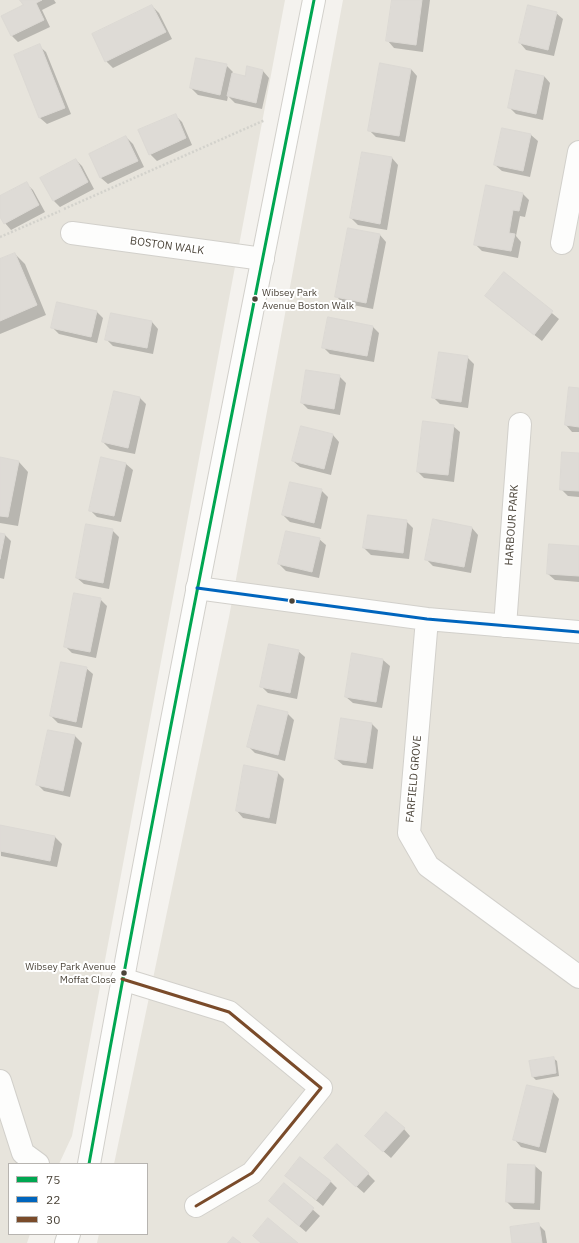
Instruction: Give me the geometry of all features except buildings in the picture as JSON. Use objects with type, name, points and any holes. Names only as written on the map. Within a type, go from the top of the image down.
[{"type":"street","points":[[89,1163],[122,979],[197,588],[314,0]]},
{"type":"street","points":[[562,244],[579,152]]},
{"type":"street","name":"BOSTON WALK","points":[[72,233],[263,259]]},
{"type":"street","name":"HARBOUR PARK","points":[[505,626],[520,424]]},
{"type":"street","points":[[197,588],[427,620],[579,632]]},
{"type":"street","name":"FARFIELD GROVE","points":[[427,620],[409,833],[428,866],[579,977]]},
{"type":"street","points":[[122,979],[229,1012],[321,1088],[252,1173],[196,1206]]},
{"type":"street","points":[[0,1081],[23,1153],[37,1163]]},
{"type":"path","points":[[0,237],[292,108]]},
{"type":"shaded area","points":[[0,0],[285,0],[72,1136],[59,1163],[8,1163],[8,1235],[30,1235],[27,1243],[0,1243]]},
{"type":"shaded area","points":[[343,0],[579,0],[579,1243],[97,1243],[99,1235],[148,1235],[148,1163],[114,1163],[229,617]]},
{"type":"transit line","name":"75","points":[[89,1163],[227,436],[314,0]]},
{"type":"transit line","name":"22","points":[[197,588],[427,619],[579,632]]},
{"type":"transit line","name":"30","points":[[122,979],[229,1012],[321,1088],[252,1173],[196,1206]]},
{"type":"place","name":"Wibsey Park Avenue Boston Walk","points":[[255,299]]},
{"type":"place","name":"Wibsey Park Avenue Moffat Close","points":[[124,973]]}]
